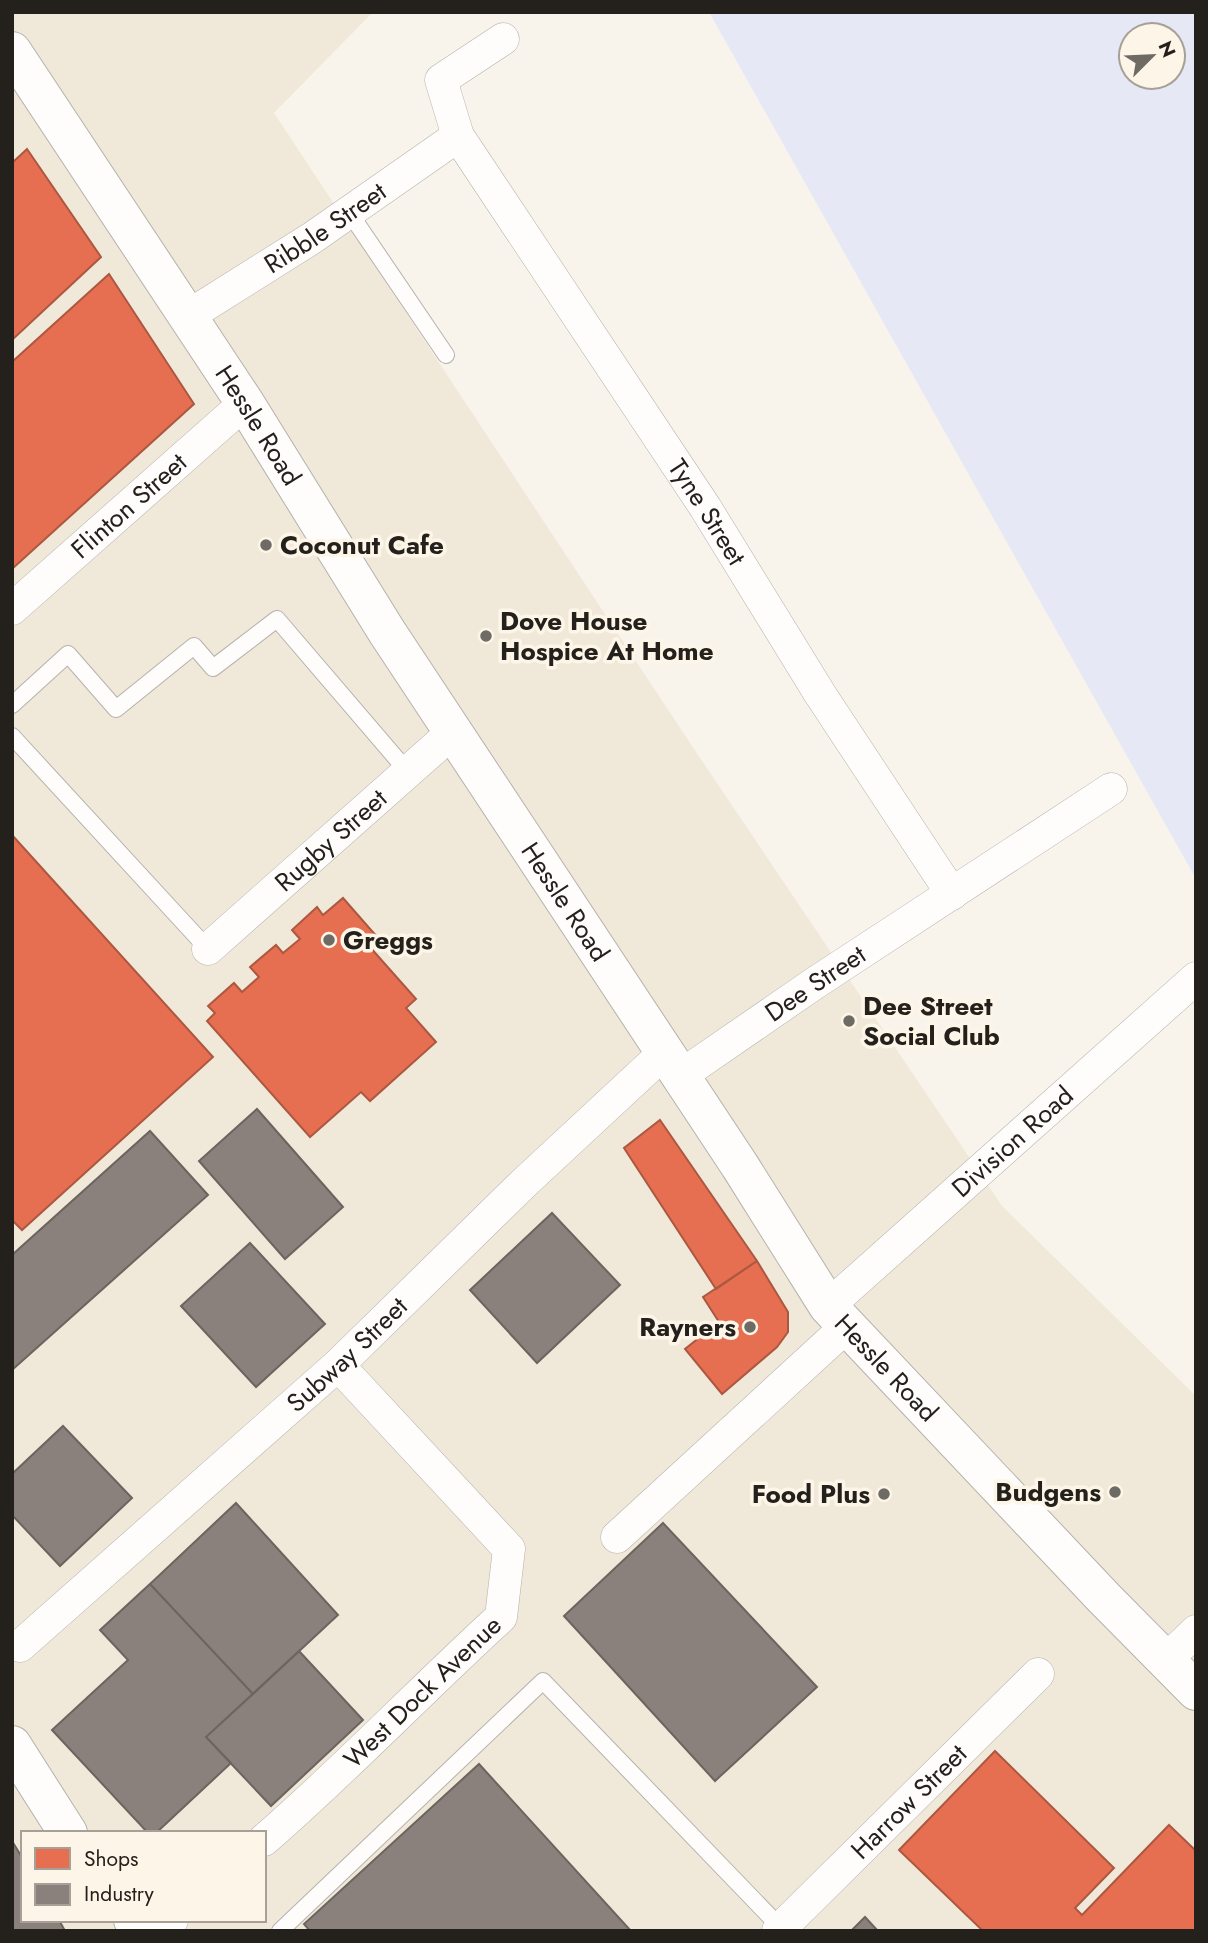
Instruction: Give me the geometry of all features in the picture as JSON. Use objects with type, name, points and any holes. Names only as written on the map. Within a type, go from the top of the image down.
[{"type":"street","name":"Tyne Street","points":[[503,39],[441,80],[458,136],[698,495],[820,694],[952,894]]},
{"type":"street","name":"Hessle Road","points":[[12,51],[245,403],[387,632],[838,1316],[1104,1598],[1196,1691]]},
{"type":"street","name":"Ribble Street","points":[[188,316],[349,212],[458,136]]},
{"type":"street","name":"Flinton Street","points":[[12,609],[245,403]]},
{"type":"street","name":"Rugby Street","points":[[208,949],[454,731]]},
{"type":"street","name":"Dee Street","points":[[672,1065],[815,983],[1111,789]]},
{"type":"street","name":"Division Road","points":[[838,1316],[1196,978]]},
{"type":"street","name":"Subway Street","points":[[20,1646],[338,1365],[524,1183],[672,1065]]},
{"type":"street","points":[[617,1537],[838,1316]]},
{"type":"street","name":"West Dock Avenue","points":[[266,1838],[501,1617],[509,1549],[338,1365]]},
{"type":"street","points":[[1166,1660],[1196,1630]]},
{"type":"street","name":"Harrow Street","points":[[780,1929],[1038,1674]]},
{"type":"street","points":[[12,1745],[67,1831]]},
{"type":"lane","points":[[349,212],[446,355]]},
{"type":"lane","points":[[12,705],[68,654],[116,709],[194,646],[213,668],[277,619],[408,772]]},
{"type":"lane","points":[[12,736],[208,949]]},
{"type":"lane","points":[[281,1931],[542,1681],[780,1929]]},
{"type":"shaded area","points":[[12,12],[373,12],[274,113],[694,749],[1002,1206],[1196,1396],[1196,1931],[12,1931]]},
{"type":"shaded area","points":[[709,12],[1196,12],[1196,879]]},
{"type":"building: Shops","points":[[27,149],[101,257],[12,340],[12,163]]},
{"type":"building: Shops","points":[[109,274],[194,404],[12,569],[12,362]]},
{"type":"building: Shops","points":[[12,835],[213,1057],[22,1230],[12,1220]]},
{"type":"building: Shops","points":[[343,898],[378,938],[369,946],[416,999],[406,1008],[436,1042],[370,1101],[361,1092],[310,1137],[207,1021],[215,1013],[208,1006],[234,983],[242,992],[259,977],[250,967],[276,945],[283,953],[300,939],[292,930],[317,907],[323,915]]},
{"type":"building: Shops","points":[[660,1120],[757,1261],[716,1289],[624,1148]]},
{"type":"building: Shops","name":"Rayners","points":[[757,1261],[788,1312],[788,1332],[777,1347],[722,1394],[685,1349],[719,1322],[703,1297]]},
{"type":"building: Shops","points":[[995,1751],[1114,1868],[1075,1908],[1082,1915],[1169,1825],[1196,1851],[1196,1931],[983,1931],[899,1850]]},
{"type":"building: Industry","points":[[257,1109],[343,1207],[285,1259],[199,1161]]},
{"type":"building: Industry","points":[[150,1131],[208,1195],[12,1370],[12,1255]]},
{"type":"building: Industry","points":[[552,1213],[620,1285],[537,1363],[470,1290]]},
{"type":"building: Industry","points":[[250,1243],[325,1324],[256,1387],[181,1306]]},
{"type":"building: Industry","points":[[63,1426],[132,1498],[60,1566],[12,1515],[12,1474]]},
{"type":"building: Industry","points":[[236,1503],[338,1615],[253,1694],[150,1584]]},
{"type":"building: Industry","points":[[663,1523],[817,1687],[715,1781],[564,1616]]},
{"type":"building: Industry","points":[[150,1584],[253,1694],[206,1737],[231,1763],[158,1831],[146,1831],[52,1730],[128,1660],[100,1630]]},
{"type":"building: Industry","points":[[299,1651],[363,1720],[271,1806],[206,1737]]},
{"type":"building: Industry","points":[[479,1764],[631,1931],[310,1931],[304,1924]]},
{"type":"building: Industry","points":[[12,1841],[21,1856],[21,1922],[60,1922],[65,1931],[12,1931]]},
{"type":"building: Industry","points":[[865,1917],[878,1931],[851,1931]]},
{"type":"place","name":"Coconut Cafe","points":[[266,545]]},
{"type":"place","name":"Dove House Hospice At Home","points":[[486,636]]},
{"type":"place","name":"Greggs","points":[[329,940]]},
{"type":"place","name":"Dee Street Social Club","points":[[849,1021]]},
{"type":"place","name":"Rayners","points":[[750,1327]]},
{"type":"place","name":"Budgens","points":[[1115,1492]]},
{"type":"place","name":"Food Plus","points":[[884,1494]]}]
